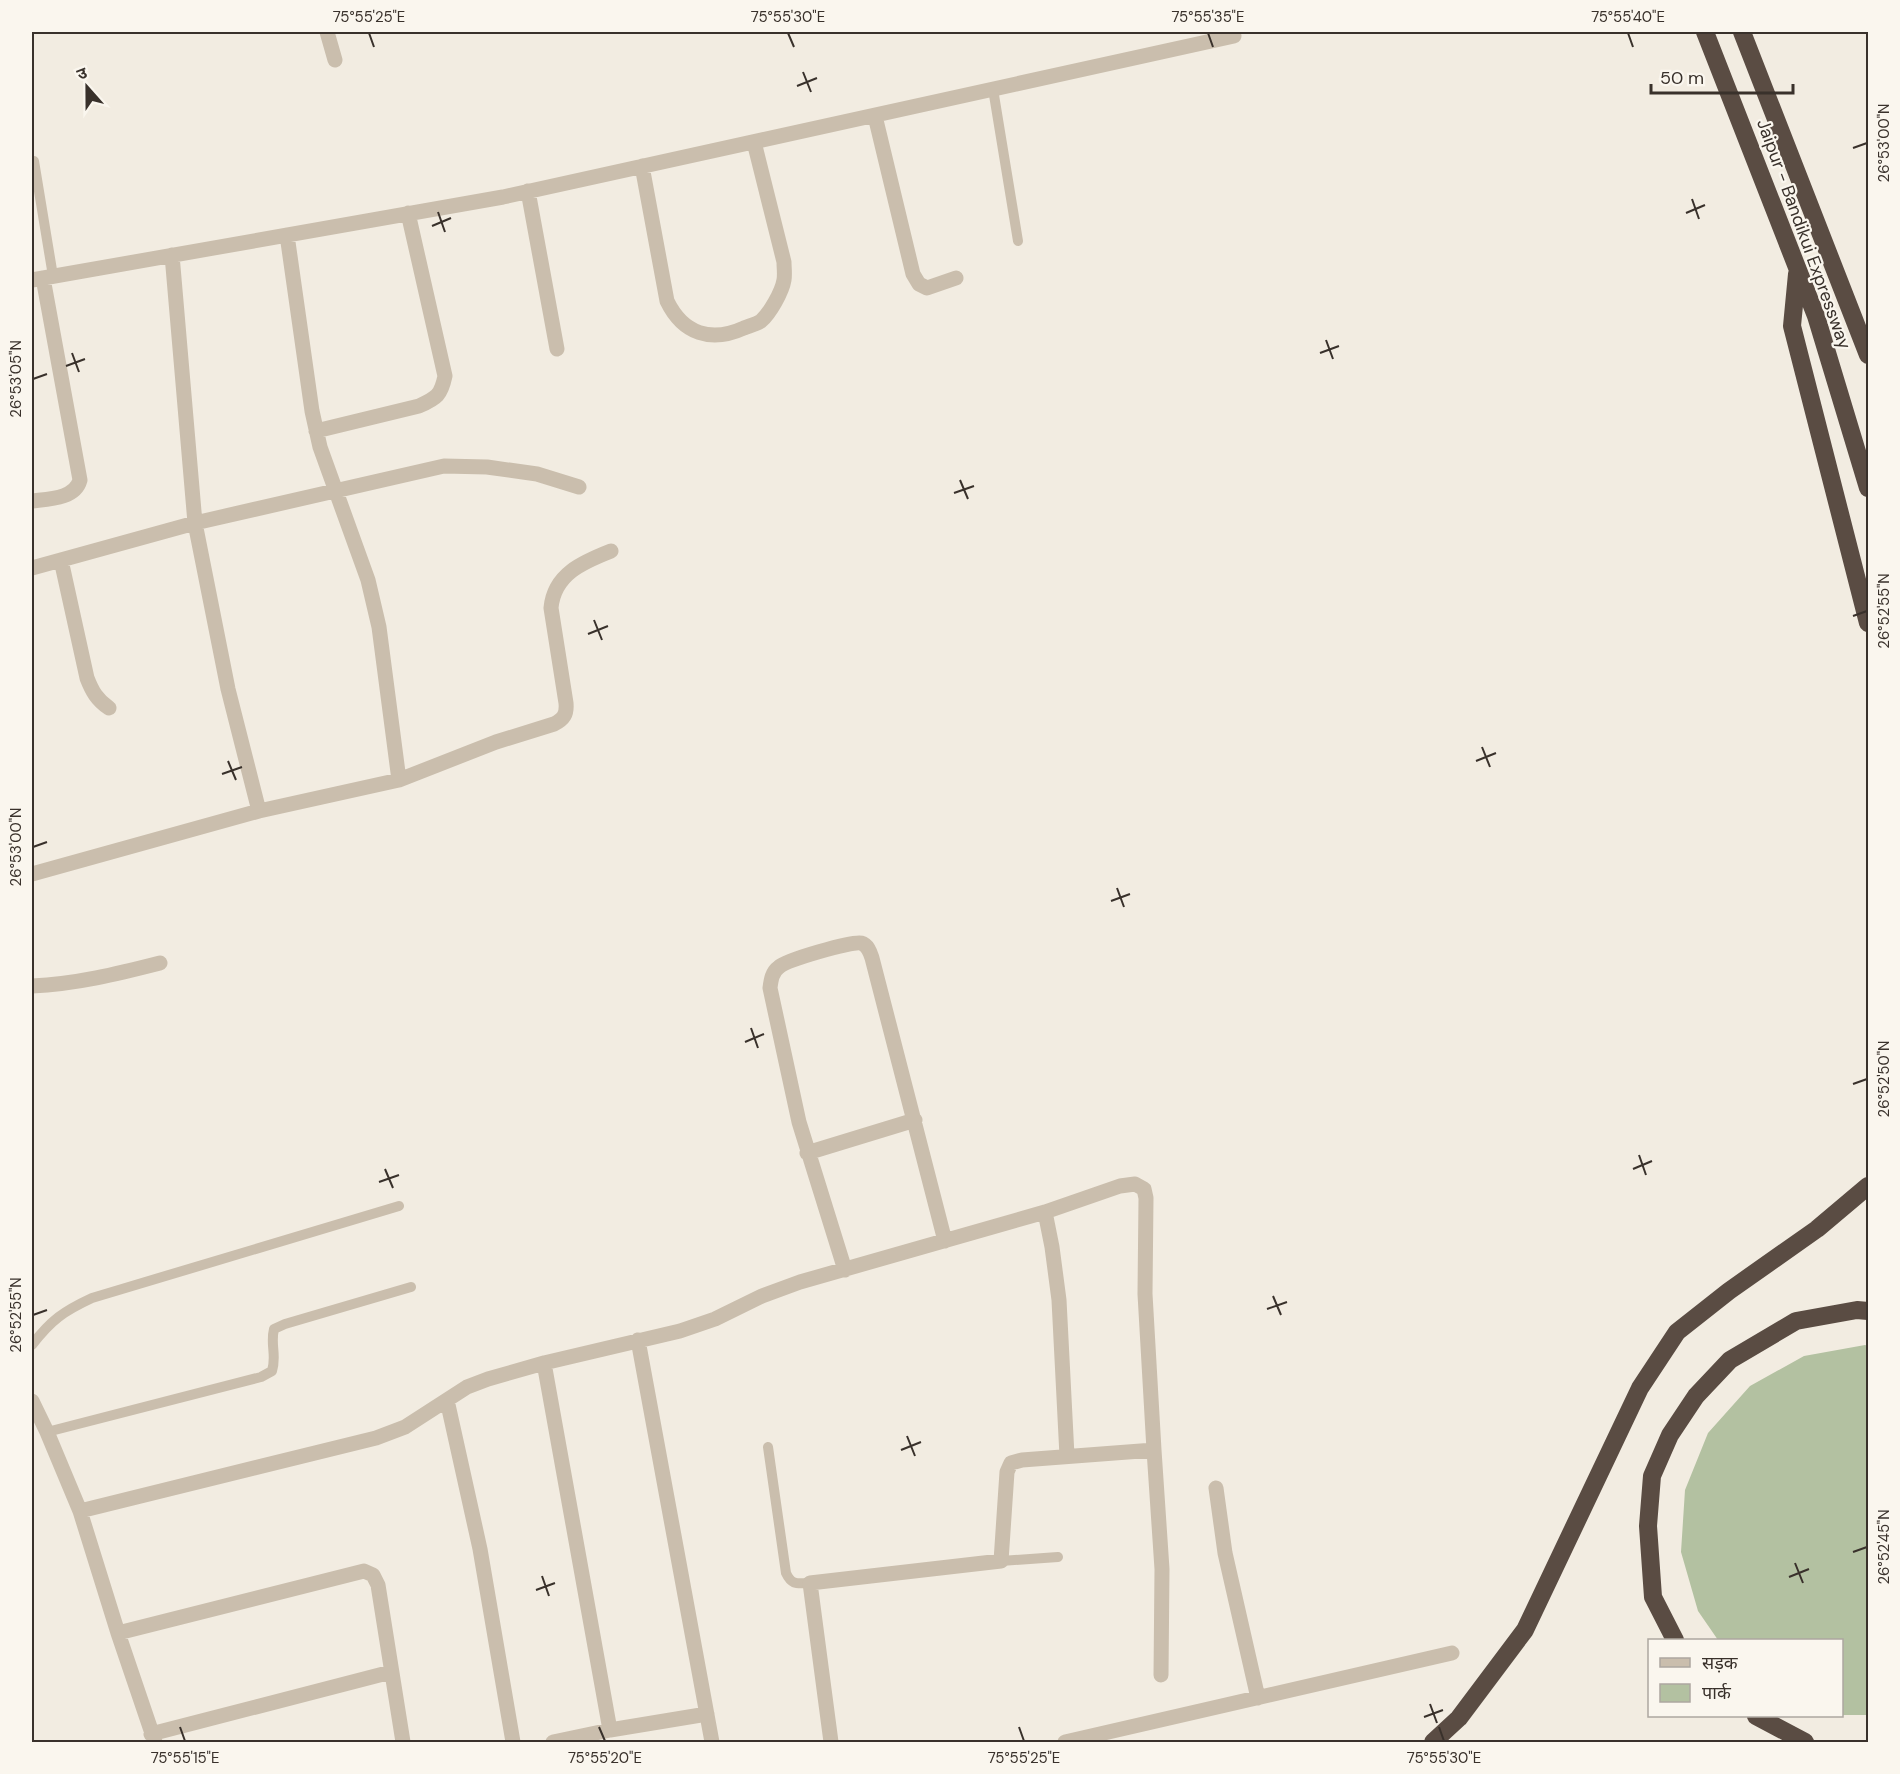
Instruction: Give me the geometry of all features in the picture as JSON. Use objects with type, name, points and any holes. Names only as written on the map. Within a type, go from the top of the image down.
[{"type":"highway","name":"Jaipur - Bandikui Expressway","points":[[1705,32],[1816,316],[1869,488]]},
{"type":"highway","name":"Jaipur - Bandikui Expressway","points":[[1742,32],[1867,350]]},
{"type":"highway","points":[[1797,268],[1792,326],[1869,622]]},
{"type":"highway","points":[[1433,1743],[1459,1718],[1525,1630],[1640,1388],[1677,1332],[1729,1291],[1817,1229],[1869,1186]]},
{"type":"highway","points":[[1674,1639],[1653,1597],[1648,1526],[1652,1476],[1670,1435],[1696,1396],[1730,1360],[1796,1321],[1857,1310],[1869,1311]]},
{"type":"highway","points":[[1758,1717],[1805,1743]]},
{"type":"street","points":[[327,32],[335,60]]},
{"type":"street","points":[[32,501],[60,497],[70,493],[78,487],[80,480],[43,278],[528,191],[1234,36]]},
{"type":"street","points":[[875,116],[913,274],[919,284],[927,288],[956,278]]},
{"type":"street","points":[[642,166],[667,301],[674,316],[692,330],[712,337],[734,333],[761,321],[776,300],[784,282],[784,262],[754,142]]},
{"type":"street","points":[[528,191],[557,349]]},
{"type":"street","points":[[316,431],[419,406],[433,400],[442,390],[445,376],[408,213]]},
{"type":"street","points":[[287,235],[316,431],[368,580],[379,627],[399,780]]},
{"type":"street","points":[[172,255],[195,523],[228,689],[259,811]]},
{"type":"street","points":[[32,568],[195,523],[444,466],[487,467],[537,474],[579,487]]},
{"type":"street","points":[[32,874],[259,811],[399,780],[496,742],[562,720],[567,712],[551,608],[552,596],[573,568],[611,551]]},
{"type":"street","points":[[61,560],[87,678],[92,692],[109,708]]},
{"type":"street","points":[[844,1270],[807,1153],[770,988],[774,972],[788,961],[849,944],[860,943],[868,947],[945,1241]]},
{"type":"street","points":[[32,986],[62,985],[90,980],[159,963]]},
{"type":"street","points":[[807,1153],[915,1120]]},
{"type":"street","points":[[80,1511],[376,1438],[405,1427],[467,1387],[477,1383],[544,1363],[680,1331],[715,1319],[762,1296],[801,1282],[1045,1212],[1120,1186],[1135,1184],[1144,1189],[1146,1207],[1146,1294],[1163,1577],[1161,1675]]},
{"type":"street","points":[[1045,1212],[1059,1300],[1067,1456]]},
{"type":"street","points":[[638,1340],[712,1743]]},
{"type":"street","points":[[544,1363],[610,1730]]},
{"type":"street","points":[[447,1400],[480,1549],[513,1743]]},
{"type":"street","points":[[32,1401],[80,1511],[153,1738],[391,1672]]},
{"type":"street","points":[[831,1743],[810,1583],[1001,1561],[1007,1472],[1011,1463],[1022,1460],[1154,1450]]},
{"type":"street","points":[[1216,1488],[1225,1553],[1258,1698]]},
{"type":"street","points":[[118,1633],[364,1571],[373,1575],[378,1585],[403,1743]]},
{"type":"street","points":[[1065,1743],[1452,1653]]},
{"type":"street","points":[[553,1743],[610,1730],[707,1714]]},
{"type":"lane","points":[[993,89],[1018,241]]},
{"type":"lane","points":[[34,161],[43,278]]},
{"type":"lane","points":[[32,1345],[46,1326],[67,1309],[92,1298],[399,1206]]},
{"type":"lane","points":[[47,1432],[261,1377],[272,1371],[275,1361],[271,1340],[274,1329],[411,1287]]},
{"type":"lane","points":[[768,1447],[786,1573],[789,1580],[795,1583],[810,1583]]},
{"type":"lane","points":[[1001,1561],[1058,1557]]},
{"type":"green space","points":[[1868,1346],[1868,1715],[1843,1715],[1843,1639],[1717,1639],[1698,1611],[1681,1552],[1685,1490],[1708,1433],[1750,1386],[1804,1356]]}]
